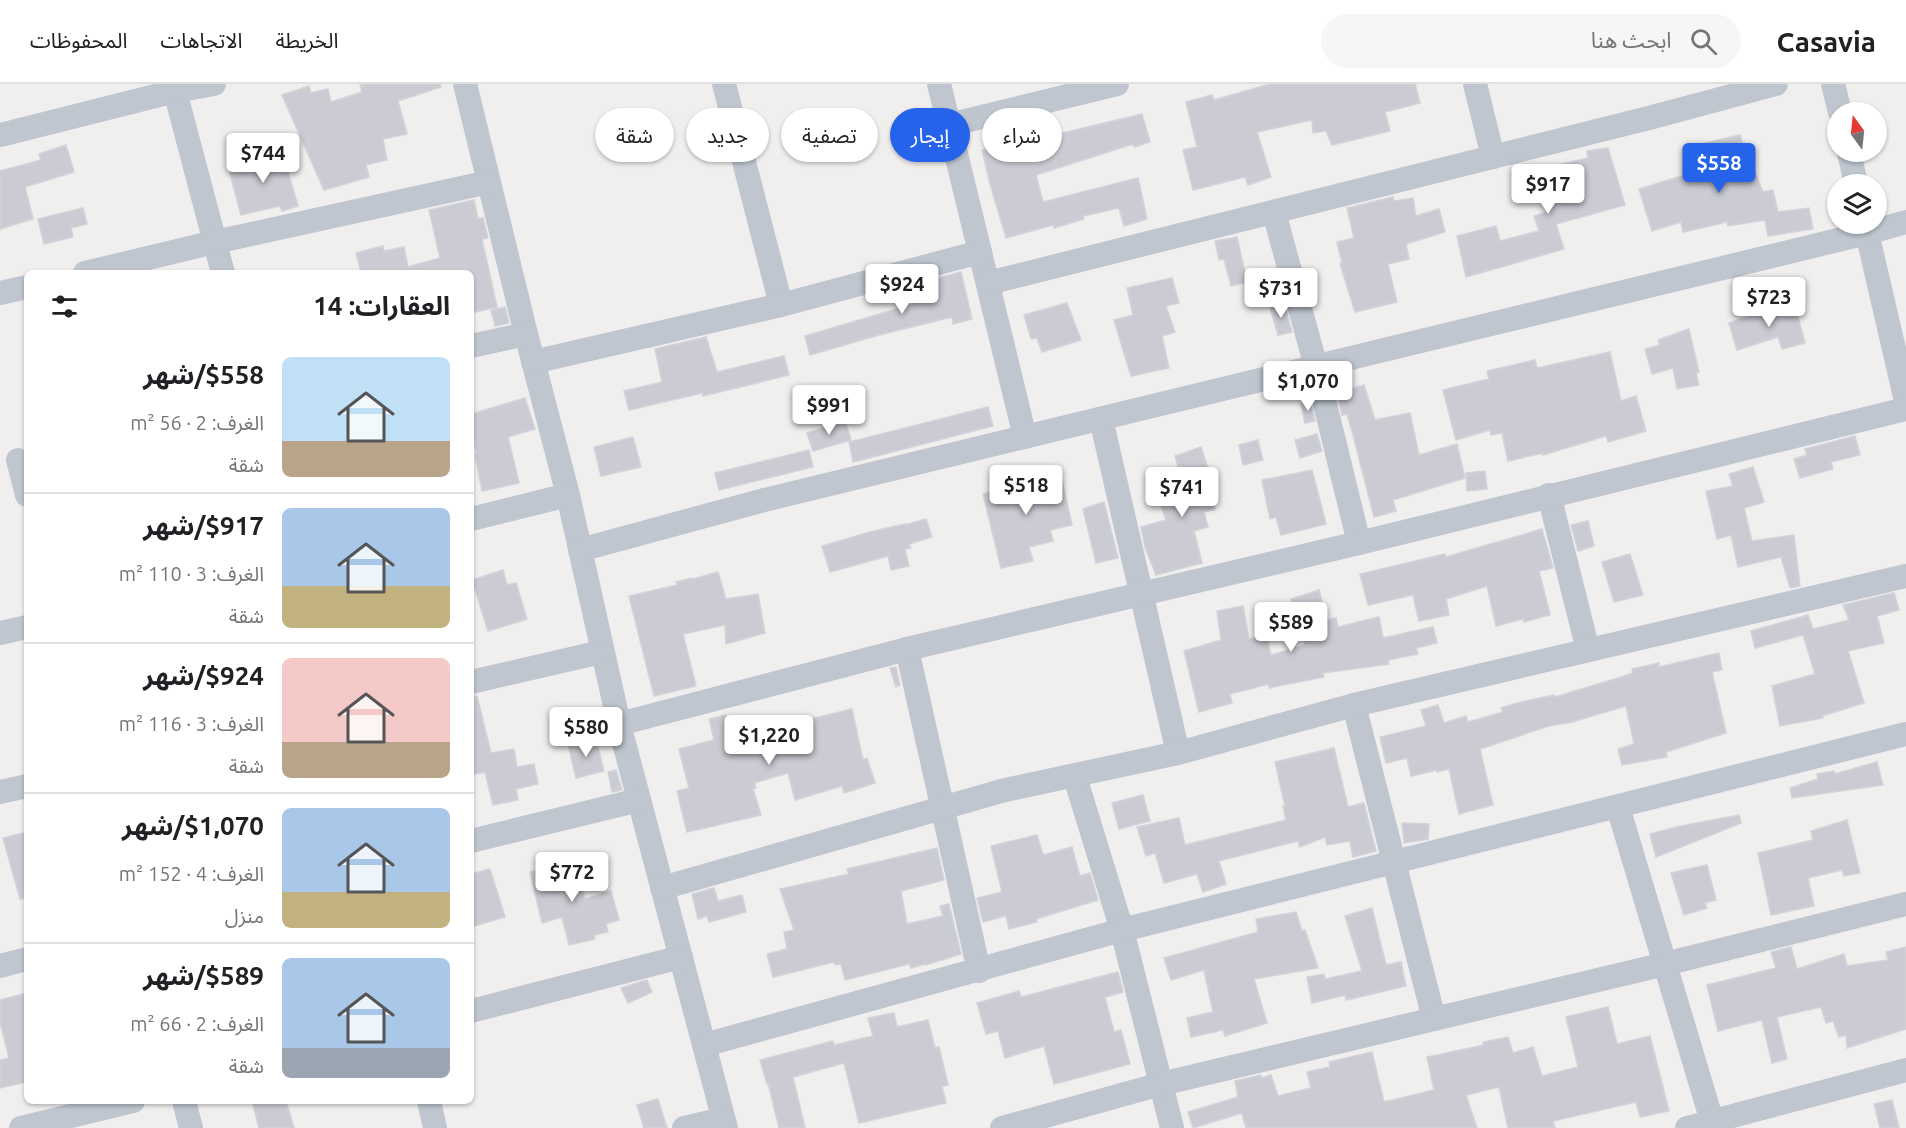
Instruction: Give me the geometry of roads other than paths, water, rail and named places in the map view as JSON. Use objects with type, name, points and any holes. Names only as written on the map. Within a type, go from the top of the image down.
[{"type":"street","points":[[0,135],[175,91],[214,84]]},
{"type":"street","points":[[465,84],[568,495],[619,724],[724,1123],[684,1128]]},
{"type":"street","points":[[724,84],[781,305]]},
{"type":"street","points":[[939,84],[945,108]]},
{"type":"street","points":[[970,120],[1117,84]]},
{"type":"street","points":[[1475,84],[1493,156]]},
{"type":"street","points":[[988,283],[1649,118],[1776,84]]},
{"type":"street","points":[[1833,84],[1838,102]]},
{"type":"street","points":[[175,91],[222,270]]},
{"type":"street","points":[[958,162],[1025,437]]},
{"type":"street","points":[[98,270],[489,182]]},
{"type":"street","points":[[1274,212],[1316,367],[1359,543]]},
{"type":"street","points":[[1887,225],[1906,222]]},
{"type":"street","points":[[580,550],[764,501],[1316,367],[1842,234]]},
{"type":"street","points":[[1867,234],[1905,387]]},
{"type":"street","points":[[533,362],[781,305],[980,252]]},
{"type":"street","points":[[0,293],[24,288]]},
{"type":"street","points":[[474,345],[526,334]]},
{"type":"street","points":[[619,724],[907,649],[1359,543],[1906,409]]},
{"type":"street","points":[[1101,419],[1178,753]]},
{"type":"street","points":[[15,460],[24,486]]},
{"type":"street","points":[[474,518],[568,495]]},
{"type":"street","points":[[1549,495],[1588,650]]},
{"type":"street","points":[[662,888],[1005,790],[1075,777],[1178,753],[1354,705],[1906,576]]},
{"type":"street","points":[[0,633],[24,628]]},
{"type":"street","points":[[907,649],[979,971]]},
{"type":"street","points":[[474,681],[602,652]]},
{"type":"street","points":[[1354,705],[1434,1018]]},
{"type":"street","points":[[704,1045],[1122,930],[1906,734]]},
{"type":"street","points":[[1075,777],[1122,930],[1172,1128]]},
{"type":"street","points":[[0,792],[24,787]]},
{"type":"street","points":[[474,840],[639,800]]},
{"type":"street","points":[[1618,807],[1713,1125]]},
{"type":"street","points":[[1002,1128],[1161,1084],[1906,904]]},
{"type":"street","points":[[474,1010],[681,957]]},
{"type":"street","points":[[0,966],[24,960]]},
{"type":"street","points":[[1687,1128],[1713,1125],[1906,1070]]},
{"type":"street","points":[[21,1128],[121,1104]]},
{"type":"street","points":[[185,1104],[191,1128]]},
{"type":"street","points":[[430,1104],[435,1128]]}]
